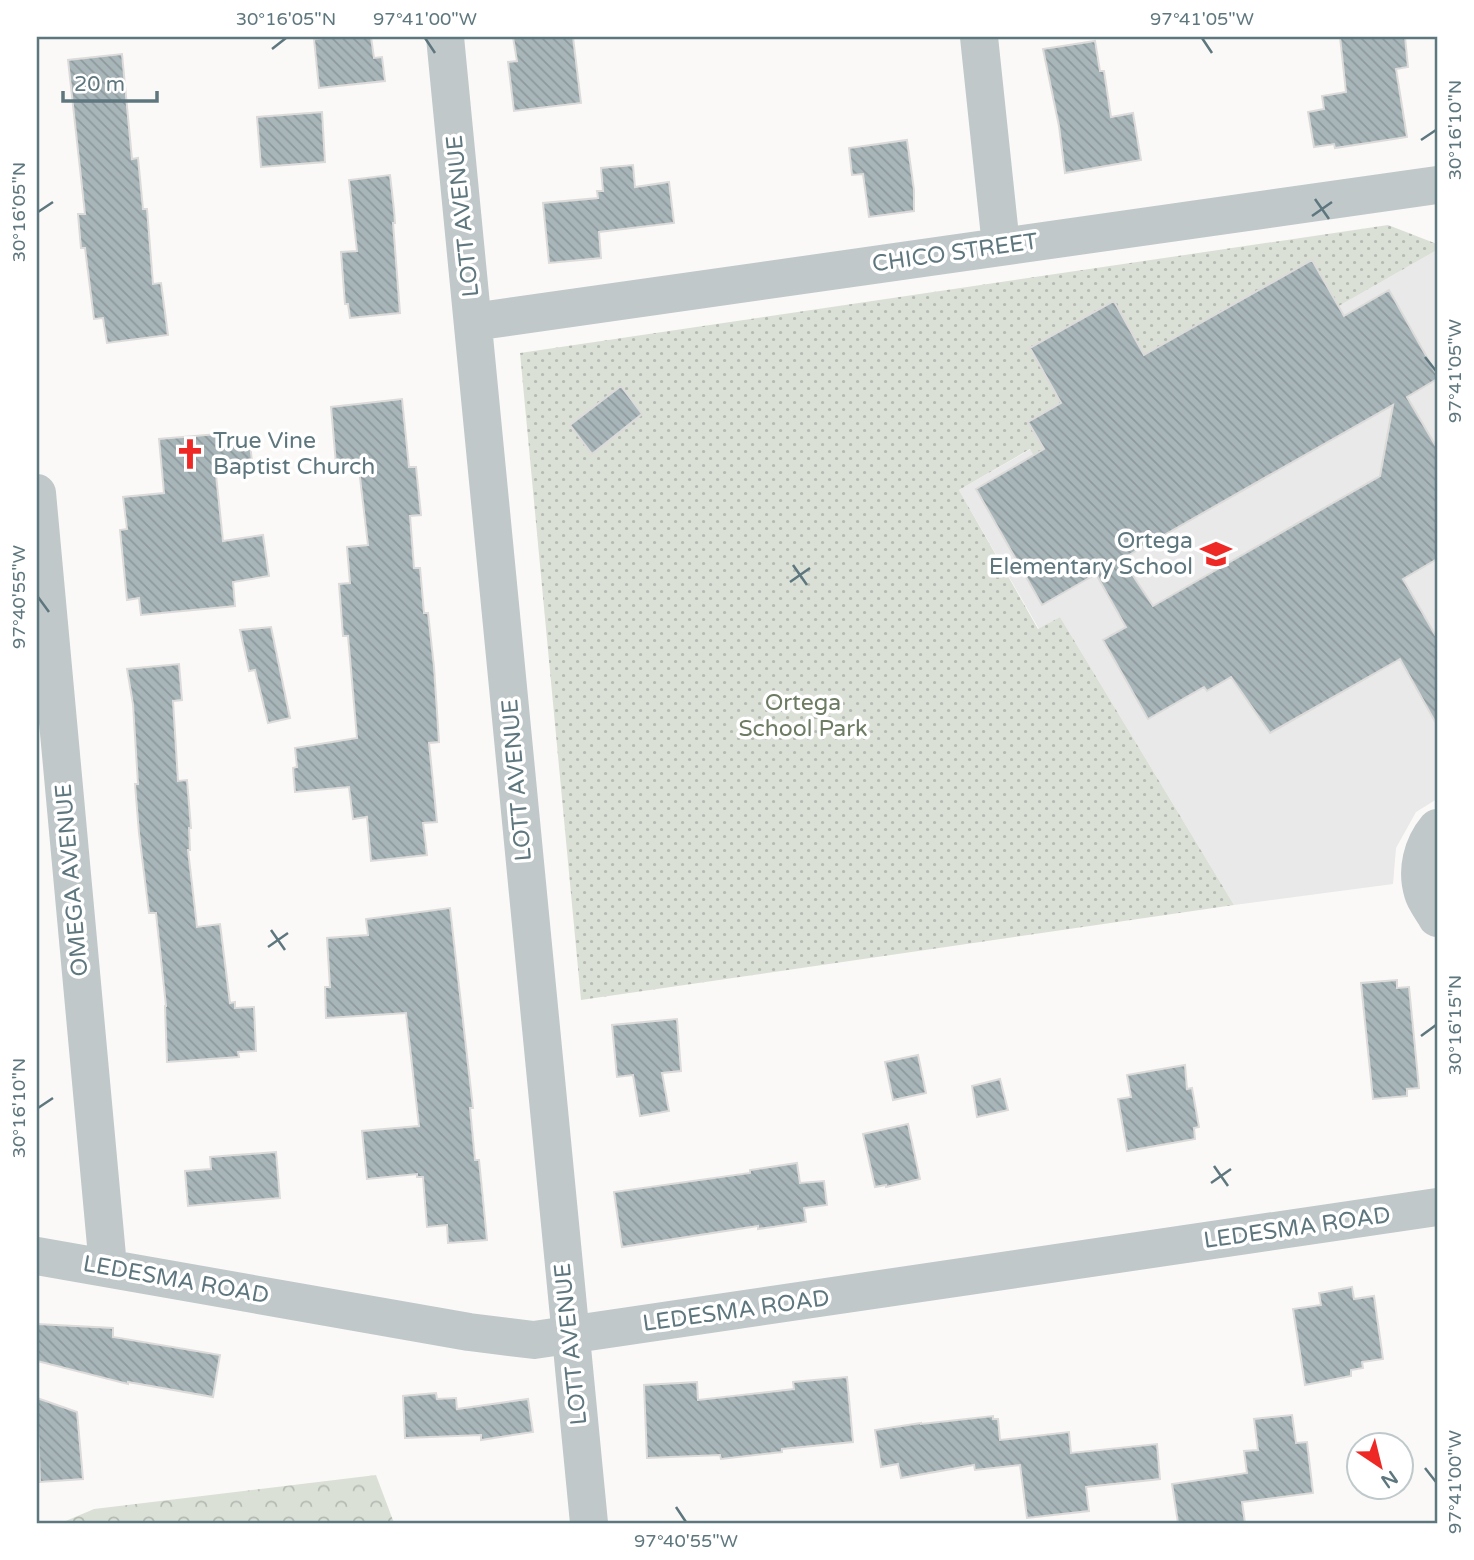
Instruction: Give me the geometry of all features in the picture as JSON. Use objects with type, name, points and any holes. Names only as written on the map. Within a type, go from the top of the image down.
[{"type":"street","name":"LOTT AVENUE","points":[[445,37],[589,1523]]},
{"type":"street","points":[[979,37],[1001,246]]},
{"type":"street","name":"CHICO STREET","points":[[473,323],[1437,185]]},
{"type":"street","name":"OMEGA AVENUE","points":[[37,493],[108,1267]]},
{"type":"street","points":[[1437,828],[1423,852],[1421,871],[1423,894],[1437,918]]},
{"type":"street","name":"LEDESMA ROAD","points":[[37,1256],[510,1339],[534,1340],[1437,1207]]},
{"type":"shaded area","name":"Ortega Elementary School","points":[[1437,250],[1437,799],[1416,812],[1396,848],[1393,884],[1234,905],[1060,617],[1039,629],[959,490],[1031,449],[1044,474]]},
{"type":"green space","name":"Ortega School Park","points":[[1388,225],[1437,244],[1437,250],[1044,474],[1030,449],[959,490],[1038,629],[1060,617],[1234,905],[581,1000],[520,353]]},
{"type":"green space","points":[[376,1475],[394,1523],[61,1523],[94,1509]]},
{"type":"building","points":[[371,37],[374,58],[382,57],[385,81],[319,88],[314,39]]},
{"type":"building","points":[[513,37],[573,37],[581,103],[514,111],[508,62],[517,61]]},
{"type":"building","points":[[1340,37],[1405,37],[1408,67],[1396,69],[1407,137],[1335,148],[1334,144],[1314,147],[1308,112],[1324,109],[1322,96],[1346,92]]},
{"type":"building","points":[[1095,41],[1100,71],[1104,71],[1111,117],[1133,113],[1141,160],[1065,173],[1059,126],[1043,49]]},
{"type":"building","points":[[122,54],[132,159],[138,158],[143,209],[147,209],[153,284],[161,283],[168,335],[107,343],[103,318],[94,319],[85,248],[81,248],[78,214],[85,214],[68,60]]},
{"type":"building","points":[[322,112],[325,162],[261,167],[257,117]]},
{"type":"building","points":[[907,140],[914,211],[869,217],[863,174],[852,175],[849,148]]},
{"type":"building","points":[[633,165],[635,187],[669,182],[674,223],[599,232],[601,258],[549,263],[543,203],[598,198],[597,191],[603,191],[601,168]]},
{"type":"building","points":[[390,175],[400,313],[350,318],[348,304],[345,304],[341,252],[357,251],[349,180]]},
{"type":"building","points":[[1312,260],[1344,316],[1389,290],[1437,375],[1437,379],[1407,397],[1437,448],[1437,559],[1403,579],[1437,638],[1437,725],[1400,659],[1270,733],[1231,677],[1207,691],[1204,687],[1148,719],[1103,640],[1126,627],[1096,574],[1042,605],[976,489],[1044,449],[1028,422],[1061,403],[1030,348],[1114,301],[1144,355]],"holes":[[[1393,405],[1380,476],[1153,606],[1122,559]]]},
{"type":"building","points":[[621,386],[642,414],[592,454],[570,425]]},
{"type":"building","points":[[402,399],[409,467],[416,467],[421,515],[410,516],[414,568],[420,568],[424,613],[428,613],[434,667],[439,742],[429,743],[437,822],[423,823],[427,855],[371,861],[367,817],[353,819],[349,787],[295,792],[293,768],[297,767],[295,748],[357,738],[348,636],[343,636],[339,584],[350,583],[347,547],[368,545],[358,461],[336,464],[331,407]]},
{"type":"building","points":[[218,434],[218,440],[249,437],[252,461],[221,465],[222,475],[216,475],[223,541],[263,535],[269,576],[233,582],[235,606],[141,615],[139,598],[127,600],[120,530],[127,529],[123,497],[164,493],[159,439]]},
{"type":"building","points":[[271,627],[290,718],[268,723],[255,670],[249,671],[240,630]]},
{"type":"building","points":[[179,664],[182,700],[173,701],[178,781],[187,780],[191,828],[188,850],[197,927],[220,924],[230,1003],[235,1002],[235,1008],[254,1007],[256,1051],[238,1052],[239,1057],[167,1062],[166,1006],[156,913],[149,913],[139,833],[133,704],[127,669]]},
{"type":"building","points":[[450,908],[473,1108],[470,1108],[475,1160],[479,1160],[487,1240],[448,1243],[447,1225],[427,1227],[423,1177],[417,1177],[417,1174],[367,1179],[362,1131],[419,1126],[406,1013],[326,1018],[325,987],[330,987],[327,938],[368,935],[366,919]]},
{"type":"building","points":[[1397,980],[1397,988],[1409,987],[1419,1088],[1407,1089],[1407,1096],[1373,1099],[1361,983]]},
{"type":"building","points":[[677,1019],[681,1071],[662,1073],[669,1111],[640,1116],[633,1075],[617,1077],[612,1025]]},
{"type":"building","points":[[918,1055],[926,1093],[893,1100],[885,1062]]},
{"type":"building","points":[[1185,1065],[1187,1089],[1192,1088],[1199,1127],[1194,1128],[1195,1139],[1127,1151],[1118,1099],[1131,1097],[1127,1075]]},
{"type":"building","points":[[1000,1079],[1008,1110],[977,1117],[972,1086]]},
{"type":"building","points":[[908,1124],[920,1179],[875,1187],[863,1134]]},
{"type":"building","points":[[276,1152],[280,1198],[188,1206],[185,1171],[211,1169],[210,1157]]},
{"type":"building","points":[[797,1163],[800,1183],[824,1181],[827,1205],[804,1208],[806,1222],[758,1229],[758,1226],[622,1247],[614,1192],[750,1173],[750,1170]]},
{"type":"building","points":[[1352,1287],[1354,1299],[1374,1296],[1383,1359],[1362,1362],[1363,1368],[1351,1370],[1351,1376],[1305,1385],[1293,1309],[1321,1305],[1319,1293]]},
{"type":"building","points":[[37,1324],[113,1328],[113,1337],[220,1355],[213,1397],[128,1384],[37,1361]]},
{"type":"building","points":[[847,1377],[853,1442],[782,1449],[782,1452],[721,1459],[720,1455],[647,1458],[644,1385],[697,1382],[698,1400],[794,1389],[793,1382]]},
{"type":"building","points":[[436,1393],[437,1399],[456,1398],[457,1409],[528,1399],[533,1432],[481,1440],[481,1435],[405,1438],[403,1396]]},
{"type":"building","points":[[37,1398],[77,1412],[83,1479],[40,1482]]},
{"type":"building","points":[[1292,1415],[1296,1443],[1307,1442],[1313,1493],[1242,1502],[1245,1523],[1178,1523],[1172,1484],[1247,1473],[1244,1451],[1258,1450],[1254,1419]]},
{"type":"building","points":[[993,1416],[993,1419],[998,1419],[1000,1440],[1069,1432],[1071,1453],[1157,1444],[1160,1479],[1086,1487],[1089,1511],[1027,1518],[1020,1465],[975,1470],[974,1465],[901,1478],[898,1464],[881,1467],[875,1430]]},
{"type":"place","name":"True Vine Baptist Church","points":[[190,454]]},
{"type":"place","name":"Ortega Elementary School","points":[[1216,554]]}]
